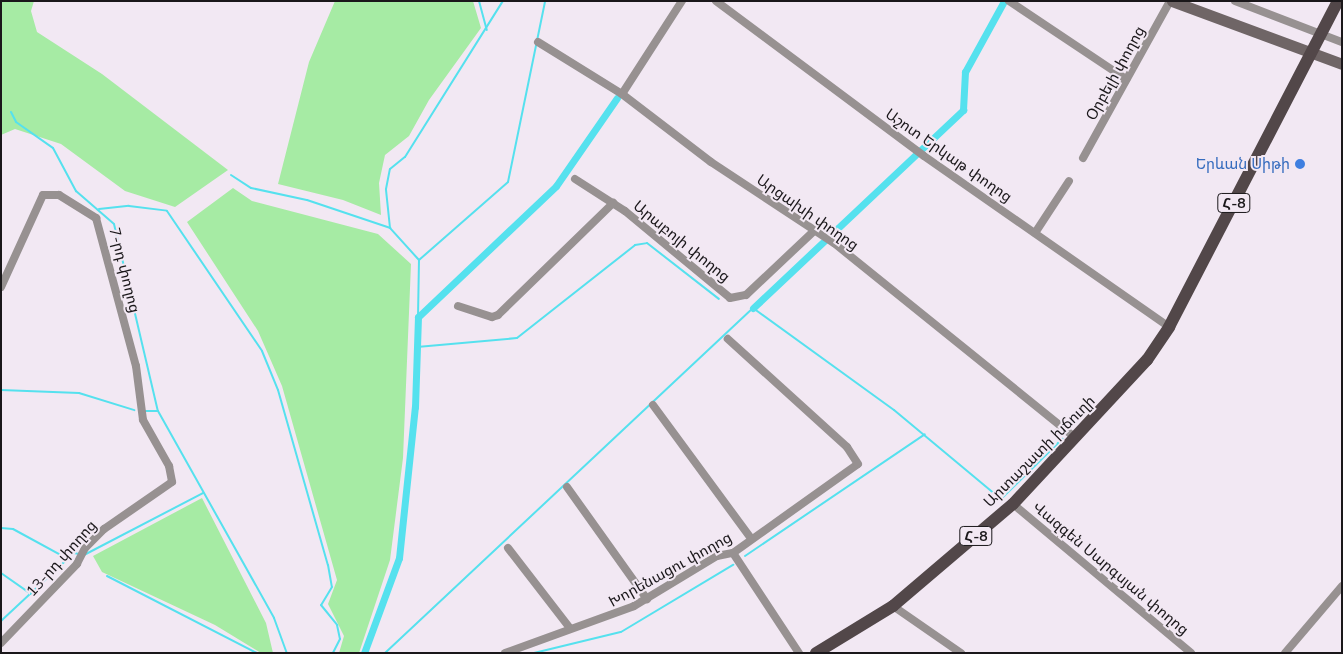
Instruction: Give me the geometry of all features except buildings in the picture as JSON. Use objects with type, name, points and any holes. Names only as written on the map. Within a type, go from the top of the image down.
[{"type":"main road","name":"Հ-8","points":[[1169,327],[1312,54],[1337,2]]},
{"type":"main road","name":"Արտաշատի խճուղի","points":[[816,653],[893,606],[1013,504],[1116,396],[1169,327]]},
{"type":"street","points":[[622,94],[682,1]]},
{"type":"street","name":"Աշոտ Երկաթ փողոց","points":[[716,1],[912,148],[1169,327]]},
{"type":"street","points":[[1009,1],[1126,79]]},
{"type":"street","points":[[1171,1],[1342,64]]},
{"type":"street","name":"Օրբելի փողոց","points":[[1084,158],[1126,79],[1171,1]]},
{"type":"street","points":[[1235,1],[1342,42]]},
{"type":"street","name":"Արցախի փողոց","points":[[538,42],[622,94],[834,244],[1076,438]]},
{"type":"street","name":"Արաբոյի փողոց","points":[[575,179],[613,203],[730,298],[746,295],[817,233]]},
{"type":"street","points":[[1035,233],[1069,181]]},
{"type":"street","name":"7-րդ փողոց","points":[[1,287],[43,195],[58,195],[96,218],[136,366],[143,420],[169,466],[172,482]]},
{"type":"street","points":[[458,306],[492,317],[498,315],[613,203]]},
{"type":"street","name":"Խորենացու փողոց","points":[[505,653],[569,627],[593,624],[647,599],[717,556],[733,553],[750,538],[818,496],[858,464],[847,447],[728,339]]},
{"type":"street","points":[[653,405],[750,538]]},
{"type":"street","name":"13-րդ փողոց","points":[[1,643],[104,529],[172,482]]},
{"type":"street","points":[[567,487],[647,599]]},
{"type":"street","name":"Վազգեն Սարգսյան փողոց","points":[[1013,504],[1188,652]]},
{"type":"street","points":[[508,548],[569,627]]},
{"type":"street","points":[[733,553],[799,653]]},
{"type":"street","points":[[1285,653],[1342,586]]},
{"type":"street","points":[[893,606],[961,653]]},
{"type":"green space","points":[[1,1],[34,1],[31,11],[37,32],[102,74],[228,170],[175,207],[125,191],[61,144],[15,129],[1,135]]},
{"type":"green space","points":[[335,1],[473,1],[481,28],[429,100],[409,136],[385,155],[379,183],[381,215],[343,200],[278,184],[309,62]]},
{"type":"green space","points":[[233,188],[252,201],[378,234],[411,264],[403,458],[390,560],[359,653],[339,653],[344,636],[328,604],[337,580],[282,386],[258,331],[187,222]]},
{"type":"green space","points":[[202,498],[266,623],[273,653],[261,653],[215,625],[102,572],[93,556]]},
{"type":"waterway","points":[[479,1],[487,30]]},
{"type":"waterway","points":[[419,260],[390,228],[386,189],[390,169],[405,157],[503,1]]},
{"type":"waterway","points":[[418,317],[419,260],[508,182],[545,1]]},
{"type":"waterway","points":[[753,308],[963,110],[965,72],[1004,1]]},
{"type":"waterway","points":[[364,653],[399,558],[415,407],[418,317],[556,186],[617,98]]},
{"type":"waterway","points":[[11,112],[16,122],[53,148],[76,191],[114,224],[158,411],[274,618],[287,653]]},
{"type":"waterway","points":[[231,175],[251,188],[307,200],[390,228]]},
{"type":"waterway","points":[[99,209],[129,206],[167,211],[262,351],[278,390],[328,565],[332,587],[321,605],[337,625],[340,639],[333,653]]},
{"type":"waterway","points":[[417,347],[517,338],[635,245],[647,243],[719,299]]},
{"type":"waterway","points":[[385,653],[753,308],[894,410],[1001,499],[1062,439]]},
{"type":"waterway","points":[[1,390],[79,393],[134,410]]},
{"type":"waterway","points":[[145,411],[158,411]]},
{"type":"waterway","points":[[745,556],[925,434]]},
{"type":"waterway","points":[[84,555],[203,493]]},
{"type":"waterway","points":[[1,528],[13,529],[68,559]]},
{"type":"waterway","points":[[1,621],[74,553],[79,554]]},
{"type":"waterway","points":[[534,653],[621,632],[733,565]]},
{"type":"waterway","points":[[1,573],[33,595]]},
{"type":"waterway","points":[[107,576],[257,653]]},
{"type":"place","name":"Երևան Սիթի","points":[[1300,164]]}]
